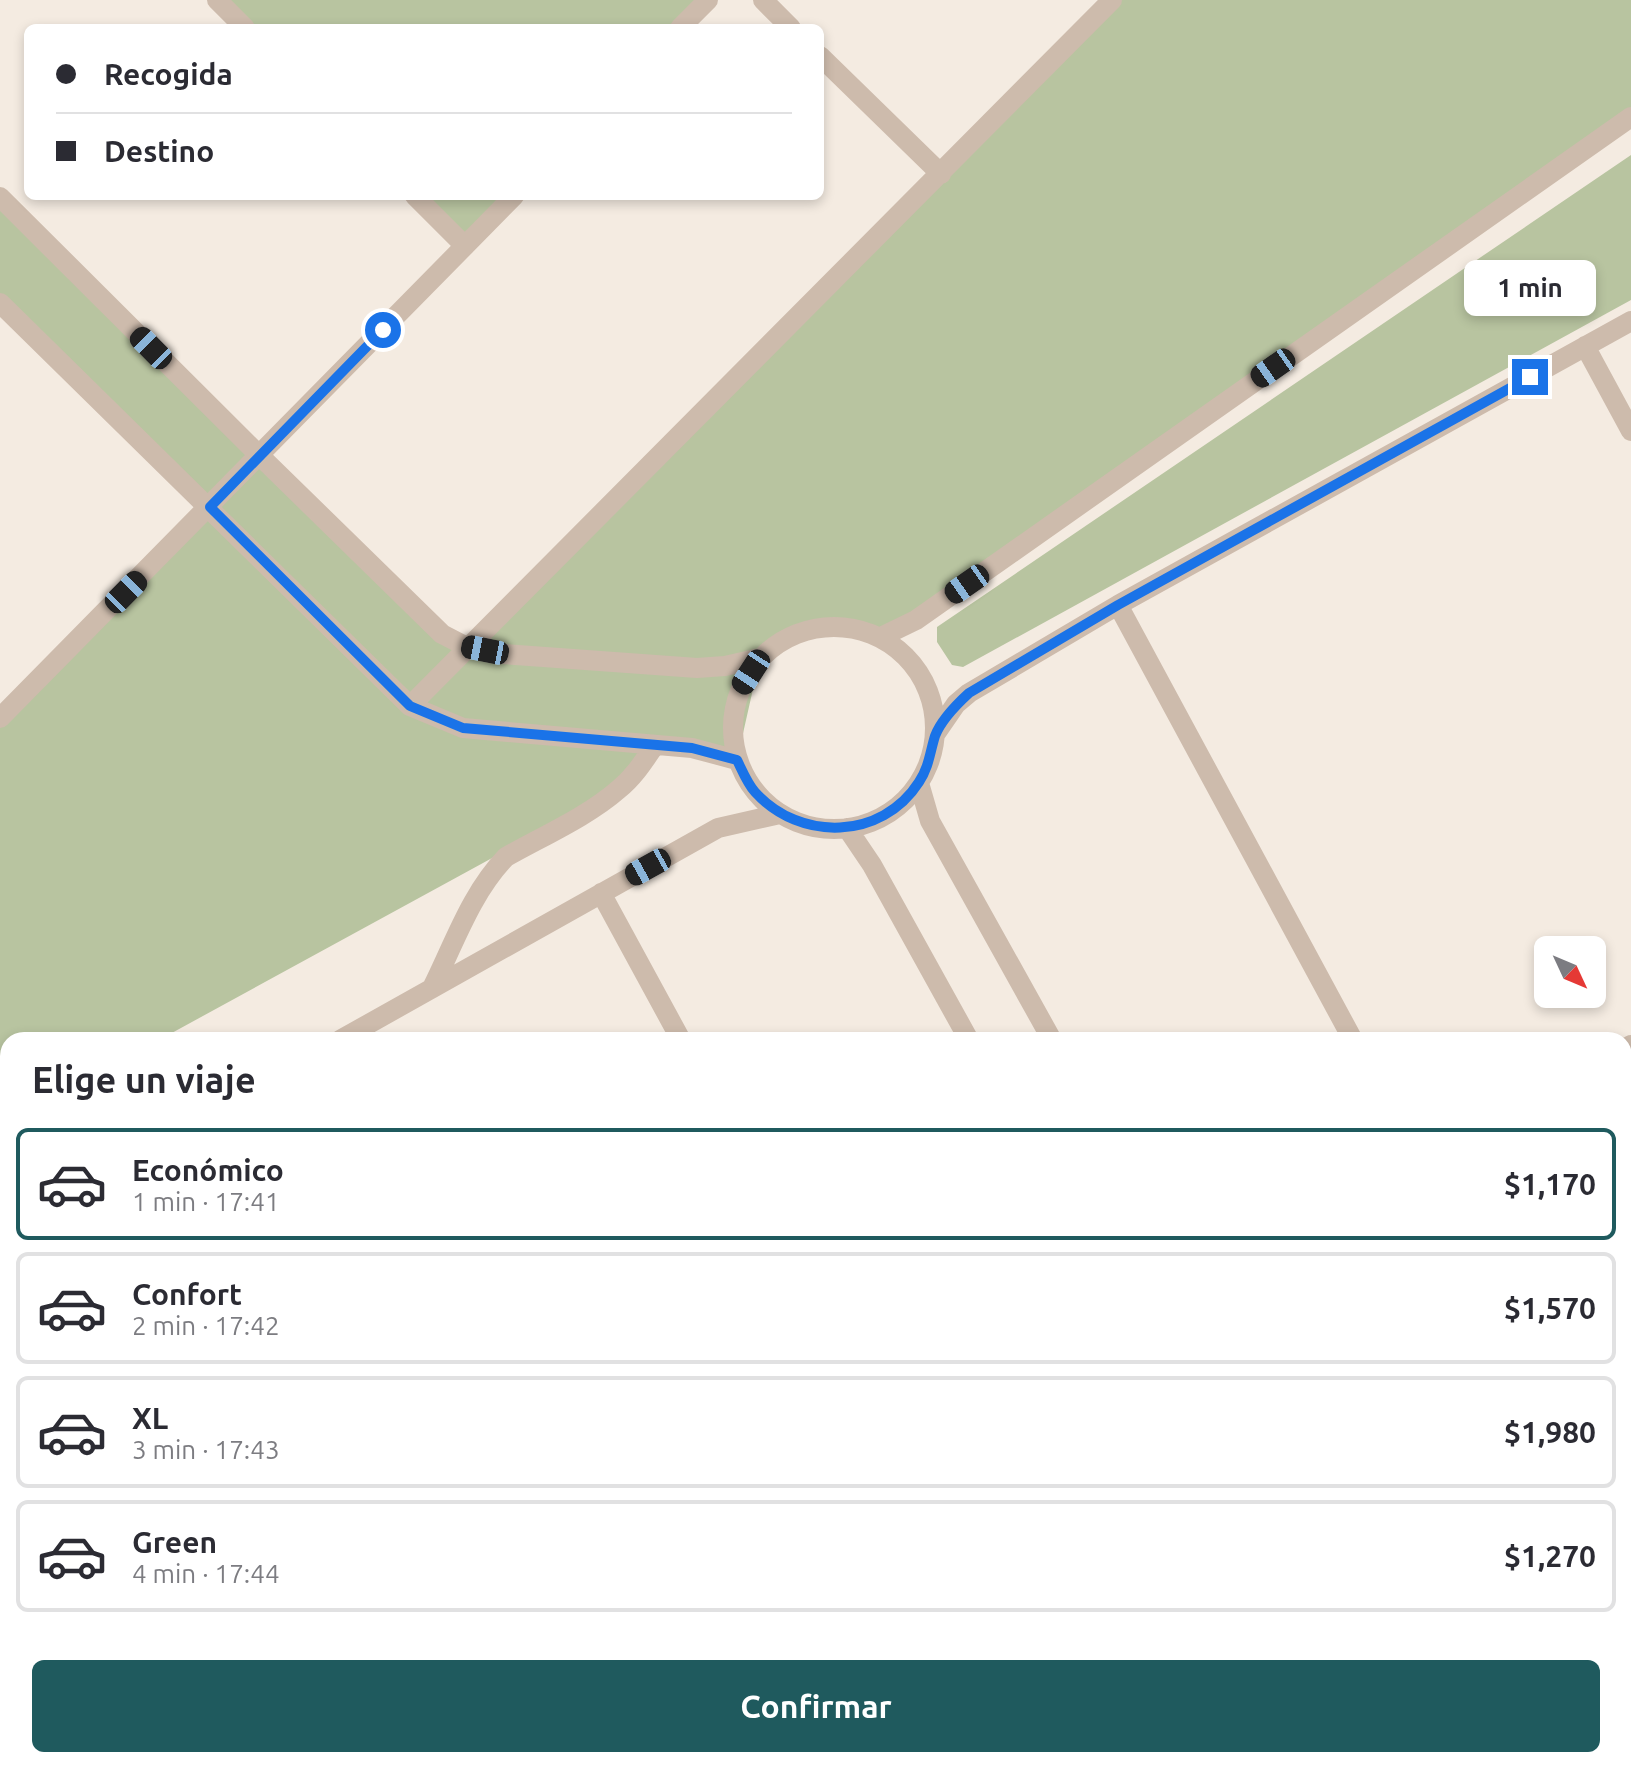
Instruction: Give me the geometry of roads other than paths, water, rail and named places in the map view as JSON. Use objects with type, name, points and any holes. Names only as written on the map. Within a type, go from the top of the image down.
[{"type":"street","points":[[217,0],[241,24]]},
{"type":"street","points":[[684,24],[708,0]]},
{"type":"street","points":[[763,0],[787,24]]},
{"type":"street","points":[[410,706],[1112,0]]},
{"type":"street","points":[[824,60],[941,174]]},
{"type":"street","points":[[881,637],[916,620],[1631,117]]},
{"type":"street","points":[[0,197],[442,634],[467,647],[503,654],[697,668],[725,666],[760,658]]},
{"type":"street","points":[[419,200],[465,246]]},
{"type":"street","points":[[0,718],[510,200]]},
{"type":"street","points":[[0,303],[410,706],[463,728],[692,748],[737,760]]},
{"type":"street","points":[[936,733],[956,704],[969,693],[1118,605],[1631,321]]},
{"type":"street","points":[[1585,346],[1631,431]]},
{"type":"street","points":[[1118,605],[1349,1032]]},
{"type":"street","points":[[817,627],[850,627],[881,637],[905,654],[923,677],[933,704],[936,733],[931,759],[919,783],[899,805],[875,820],[847,828],[812,827],[780,814],[753,790],[737,760],[733,735],[734,710],[742,686],[760,658],[786,638],[817,627]]},
{"type":"street","points":[[432,988],[481,887],[494,870],[506,857],[620,788],[637,772],[655,745]]},
{"type":"street","points":[[919,783],[930,821],[1048,1032]]},
{"type":"street","points":[[354,1032],[718,828],[780,814]]},
{"type":"street","points":[[847,828],[872,865],[965,1032]]},
{"type":"street","points":[[601,893],[677,1032]]}]
